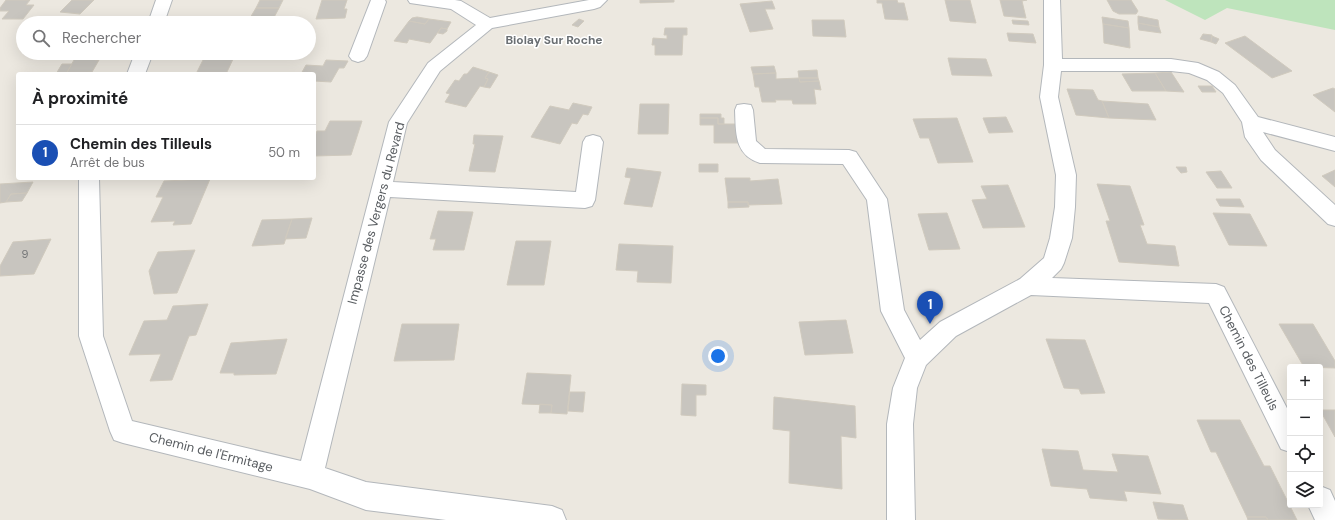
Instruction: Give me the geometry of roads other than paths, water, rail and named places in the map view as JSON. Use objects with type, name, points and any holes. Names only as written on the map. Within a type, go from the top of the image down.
[{"type":"street","points":[[159,16],[164,0]]},
{"type":"street","points":[[358,56],[378,1],[396,0]]},
{"type":"street","points":[[416,0],[455,5],[487,24]]},
{"type":"street","name":"Impasse des Vergers du Revard","points":[[310,476],[398,122],[434,67],[487,24],[594,4],[599,0]]},
{"type":"street","points":[[901,520],[900,424],[905,388],[917,358],[948,329],[1028,286],[1053,262],[1061,238],[1065,207],[1066,176],[1049,97],[1053,65],[1052,0]]},
{"type":"street","points":[[137,72],[141,60]]},
{"type":"street","points":[[1053,65],[1171,65],[1192,67],[1213,76],[1229,89],[1240,104],[1251,122],[1255,137],[1268,155],[1335,218]]},
{"type":"street","points":[[744,110],[747,143],[760,156],[849,157],[877,200],[893,311],[917,358]]},
{"type":"street","points":[[1251,122],[1335,144]]},
{"type":"street","points":[[381,190],[585,200],[593,142]]},
{"type":"street","name":"Chemin de l'Ermitage","points":[[89,180],[91,336],[123,431],[310,476],[366,496],[552,520]]},
{"type":"street","name":"Chemin des Tilleuls","points":[[1028,286],[1216,294],[1288,436]]},
{"type":"street","points":[[1323,506],[1330,520]]},
{"type":"place","name":"Chemin des Tilleuls","points":[[930,324]]},
{"type":"district","name":"Biolay Sur Roche","points":[[554,40]]}]
